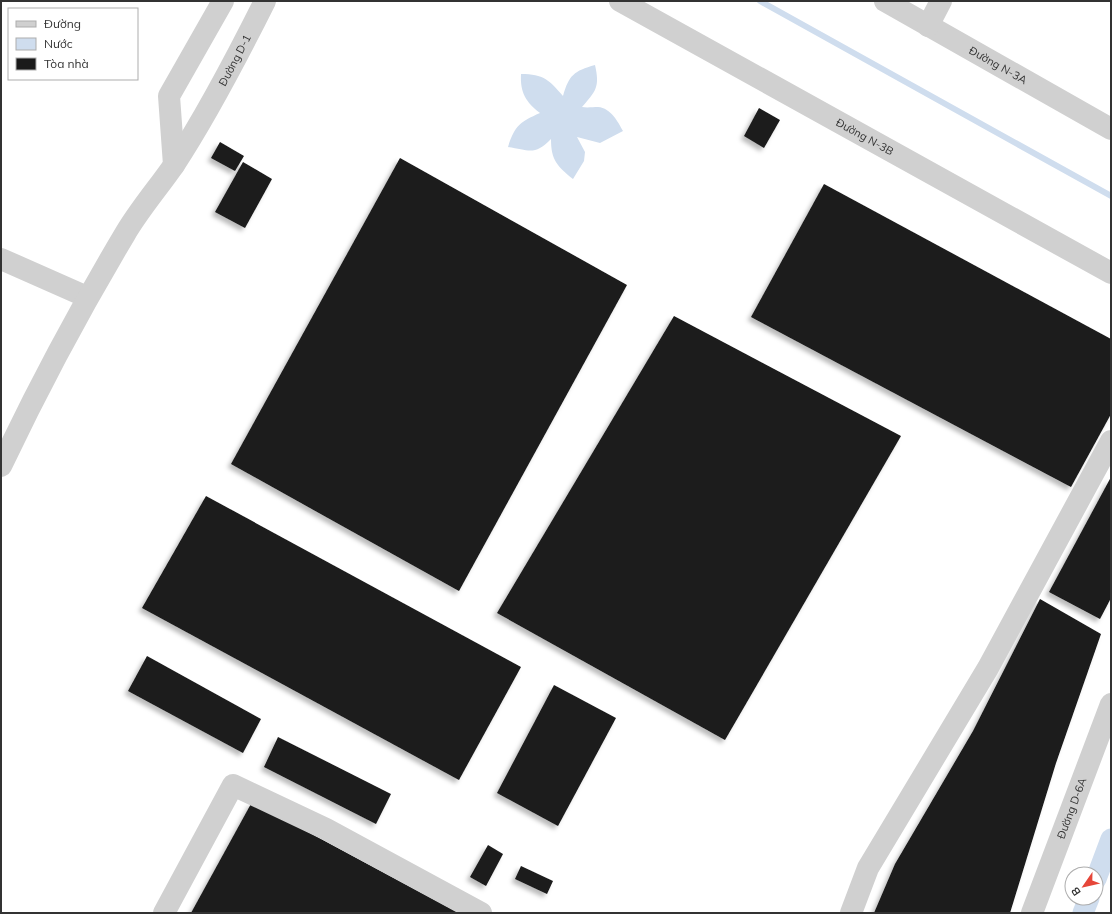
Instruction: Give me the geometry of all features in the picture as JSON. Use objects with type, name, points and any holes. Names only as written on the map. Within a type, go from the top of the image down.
[{"type":"street","points":[[174,165],[169,96],[223,1]]},
{"type":"street","name":"Đường D-1","points":[[1,466],[41,382],[88,297],[126,232],[174,165],[203,118],[265,1]]},
{"type":"street","name":"Đường N-3B","points":[[620,1],[1111,273]]},
{"type":"street","name":"Đường N-3A","points":[[885,1],[1111,128]]},
{"type":"street","points":[[928,26],[940,1]]},
{"type":"street","points":[[1,259],[88,297]]},
{"type":"street","points":[[851,913],[868,868],[988,668],[1111,441]]},
{"type":"street","name":"Đường D-6A","points":[[1032,913],[1111,704]]},
{"type":"street","points":[[164,913],[233,785],[326,829],[481,913]]},
{"type":"water","points":[[595,65],[597,79],[596,88],[591,97],[582,107],[598,107],[607,110],[614,116],[623,131],[600,143],[577,137],[585,152],[584,161],[573,179],[556,162],[552,152],[551,139],[536,150],[508,147],[513,134],[519,125],[540,113],[531,105],[523,92],[521,74],[535,75],[545,79],[550,82],[563,96],[573,75],[582,69]]},
{"type":"building","points":[[759,108],[780,120],[764,148],[744,136]]},
{"type":"building","points":[[220,142],[244,156],[235,171],[211,158]]},
{"type":"building","points":[[400,158],[627,285],[459,591],[231,464]]},
{"type":"building","points":[[243,162],[272,179],[245,228],[215,212]]},
{"type":"building","points":[[824,184],[1111,339],[1111,414],[1071,487],[751,317]]},
{"type":"building","points":[[674,316],[901,436],[725,740],[497,613]]},
{"type":"building","points":[[1111,477],[1111,598],[1100,619],[1049,592]]},
{"type":"building","points":[[206,496],[521,667],[459,780],[142,608]]},
{"type":"building","points":[[1040,599],[1101,634],[1056,763],[1010,913],[874,913],[895,864],[973,731]]},
{"type":"building","points":[[147,656],[261,719],[243,753],[128,691]]},
{"type":"building","points":[[554,685],[616,718],[558,826],[497,793]]},
{"type":"building","points":[[278,737],[391,794],[376,824],[264,767]]},
{"type":"building","points":[[252,802],[459,913],[191,913]]},
{"type":"building","points":[[488,845],[503,854],[486,886],[470,877]]},
{"type":"building","points":[[521,866],[553,881],[547,894],[515,879]]},
{"type":"waterway","points":[[760,1],[1111,196]]},
{"type":"waterway","points":[[1101,866],[1111,839]]},
{"type":"waterway","points":[[1083,913],[1086,906]]}]
